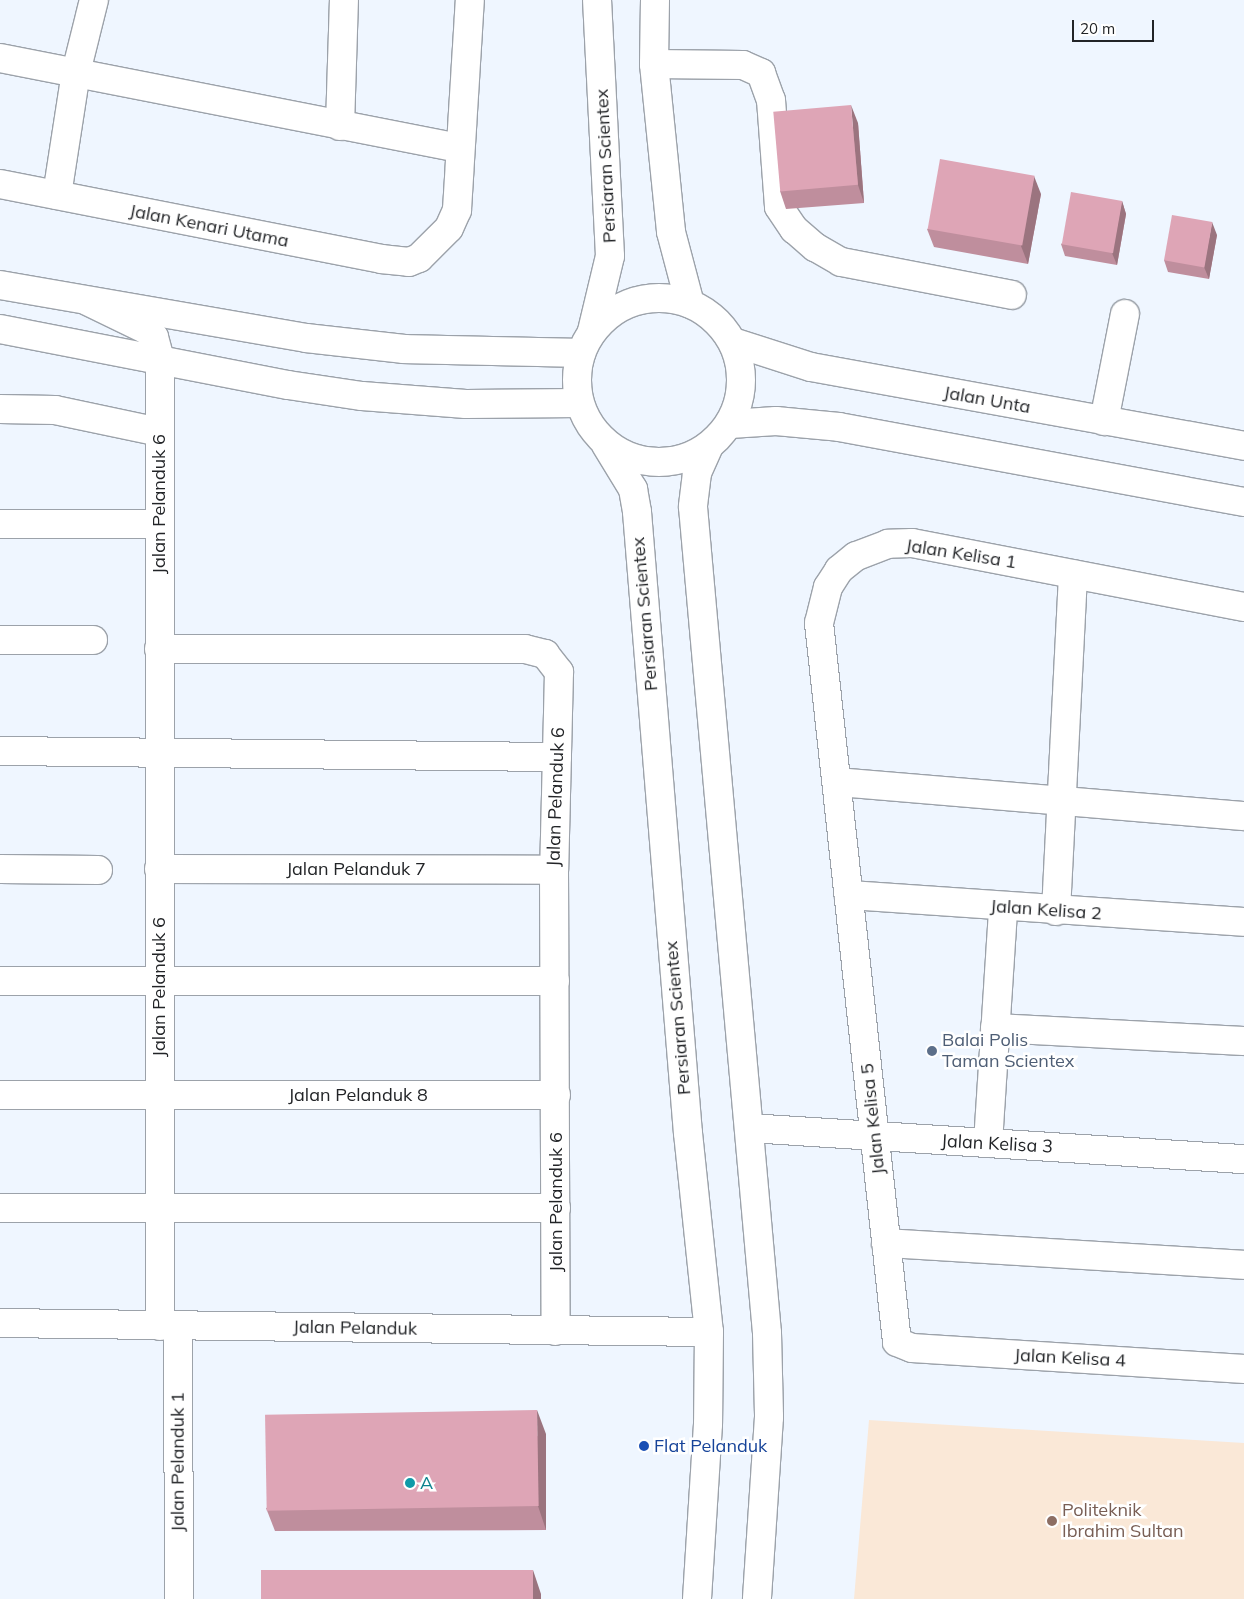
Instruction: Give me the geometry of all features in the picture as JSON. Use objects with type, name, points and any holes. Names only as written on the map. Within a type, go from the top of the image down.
[{"type":"street","points":[[57,195],[76,72],[94,0]]},
{"type":"street","points":[[340,126],[344,0]]},
{"type":"street","points":[[0,58],[460,148],[470,0]]},
{"type":"street","name":"Persiaran Scientex","points":[[586,342],[610,256],[597,0]]},
{"type":"street","points":[[655,0],[654,64],[671,232],[690,304]]},
{"type":"street","points":[[654,64],[743,65],[761,73],[770,100],[779,207],[794,229],[815,247],[841,262],[1012,295]]},
{"type":"street","name":"Jalan Kenari Utama","points":[[0,184],[381,259],[409,262],[419,258],[449,228],[457,210],[460,148]]},
{"type":"street","points":[[0,285],[306,338],[404,348],[586,342]]},
{"type":"street","points":[[709,446],[681,460],[656,463],[629,458],[606,444],[589,426],[579,403],[576,378],[586,342],[610,313],[633,301],[662,298],[690,304],[715,319],[733,342],[742,369],[741,398],[730,424],[709,446],[697,473],[693,507],[767,1333],[769,1417],[757,1599]]},
{"type":"street","name":"Jalan Pelanduk 6","points":[[87,300],[147,330],[154,337],[160,360],[160,1209],[169,1326]]},
{"type":"street","points":[[1104,421],[1125,314]]},
{"type":"street","points":[[0,329],[362,396],[466,404],[579,403]]},
{"type":"street","name":"Jalan Unta","points":[[733,342],[811,367],[1244,446]]},
{"type":"street","points":[[0,409],[55,410],[159,432]]},
{"type":"street","points":[[730,424],[776,421],[839,427],[1244,502]]},
{"type":"street","name":"Persiaran Scientex","points":[[606,444],[633,489],[637,512],[687,1123],[709,1332],[708,1424],[697,1599]]},
{"type":"street","points":[[0,524],[159,524]]},
{"type":"street","name":"Jalan Kelisa 1","points":[[849,895],[819,623],[828,587],[839,570],[856,556],[888,544],[912,543],[1244,607]]},
{"type":"street","points":[[1056,911],[1073,574]]},
{"type":"street","points":[[0,640],[93,640]]},
{"type":"street","name":"Jalan Pelanduk 6","points":[[159,649],[525,649],[545,654],[559,672],[554,870],[556,1330]]},
{"type":"street","points":[[0,752],[557,757]]},
{"type":"street","points":[[838,782],[1244,816]]},
{"type":"street","points":[[0,869],[98,870]]},
{"type":"street","name":"Jalan Pelanduk 7","points":[[159,869],[554,870]]},
{"type":"street","name":"Jalan Kelisa 2","points":[[849,895],[1003,908],[1244,922]]},
{"type":"street","name":"Jalan Kelisa 5","points":[[849,895],[886,1243],[892,1326],[897,1342]]},
{"type":"street","points":[[988,1143],[1003,908]]},
{"type":"street","points":[[0,981],[555,981]]},
{"type":"street","points":[[995,1028],[1244,1041]]},
{"type":"street","name":"Jalan Pelanduk 8","points":[[0,1095],[556,1095]]},
{"type":"street","name":"Jalan Kelisa 3","points":[[749,1128],[1244,1159]]},
{"type":"street","points":[[0,1208],[556,1208]]},
{"type":"street","points":[[886,1243],[1244,1265]]},
{"type":"street","name":"Jalan Pelanduk","points":[[0,1323],[709,1332]]},
{"type":"street","name":"Jalan Pelanduk 1","points":[[169,1326],[179,1599]]},
{"type":"street","name":"Jalan Kelisa 4","points":[[897,1342],[912,1348],[1244,1369]]},
{"type":"shaded area","name":"Politeknik Ibrahim Sultan","points":[[869,1420],[1244,1443],[1244,1599],[854,1599]]},
{"type":"building","points":[[851,105],[858,185],[780,191],[773,112]]},
{"type":"building","points":[[940,159],[1035,176],[1022,246],[928,229]]},
{"type":"building","points":[[1071,192],[1122,201],[1113,253],[1062,244]]},
{"type":"building","points":[[1172,215],[1212,222],[1204,267],[1164,260]]},
{"type":"building","name":"A","points":[[537,1410],[539,1506],[267,1511],[265,1415]]},
{"type":"building","points":[[261,1570],[533,1570],[533,1599],[261,1599]]},
{"type":"place","name":"Balai Polis Taman Scientex","points":[[932,1051]]},
{"type":"place","name":"Flat Pelanduk","points":[[644,1446]]},
{"type":"place","name":"A","points":[[410,1483]]},
{"type":"place","name":"Politeknik Ibrahim Sultan","points":[[1052,1521]]}]
